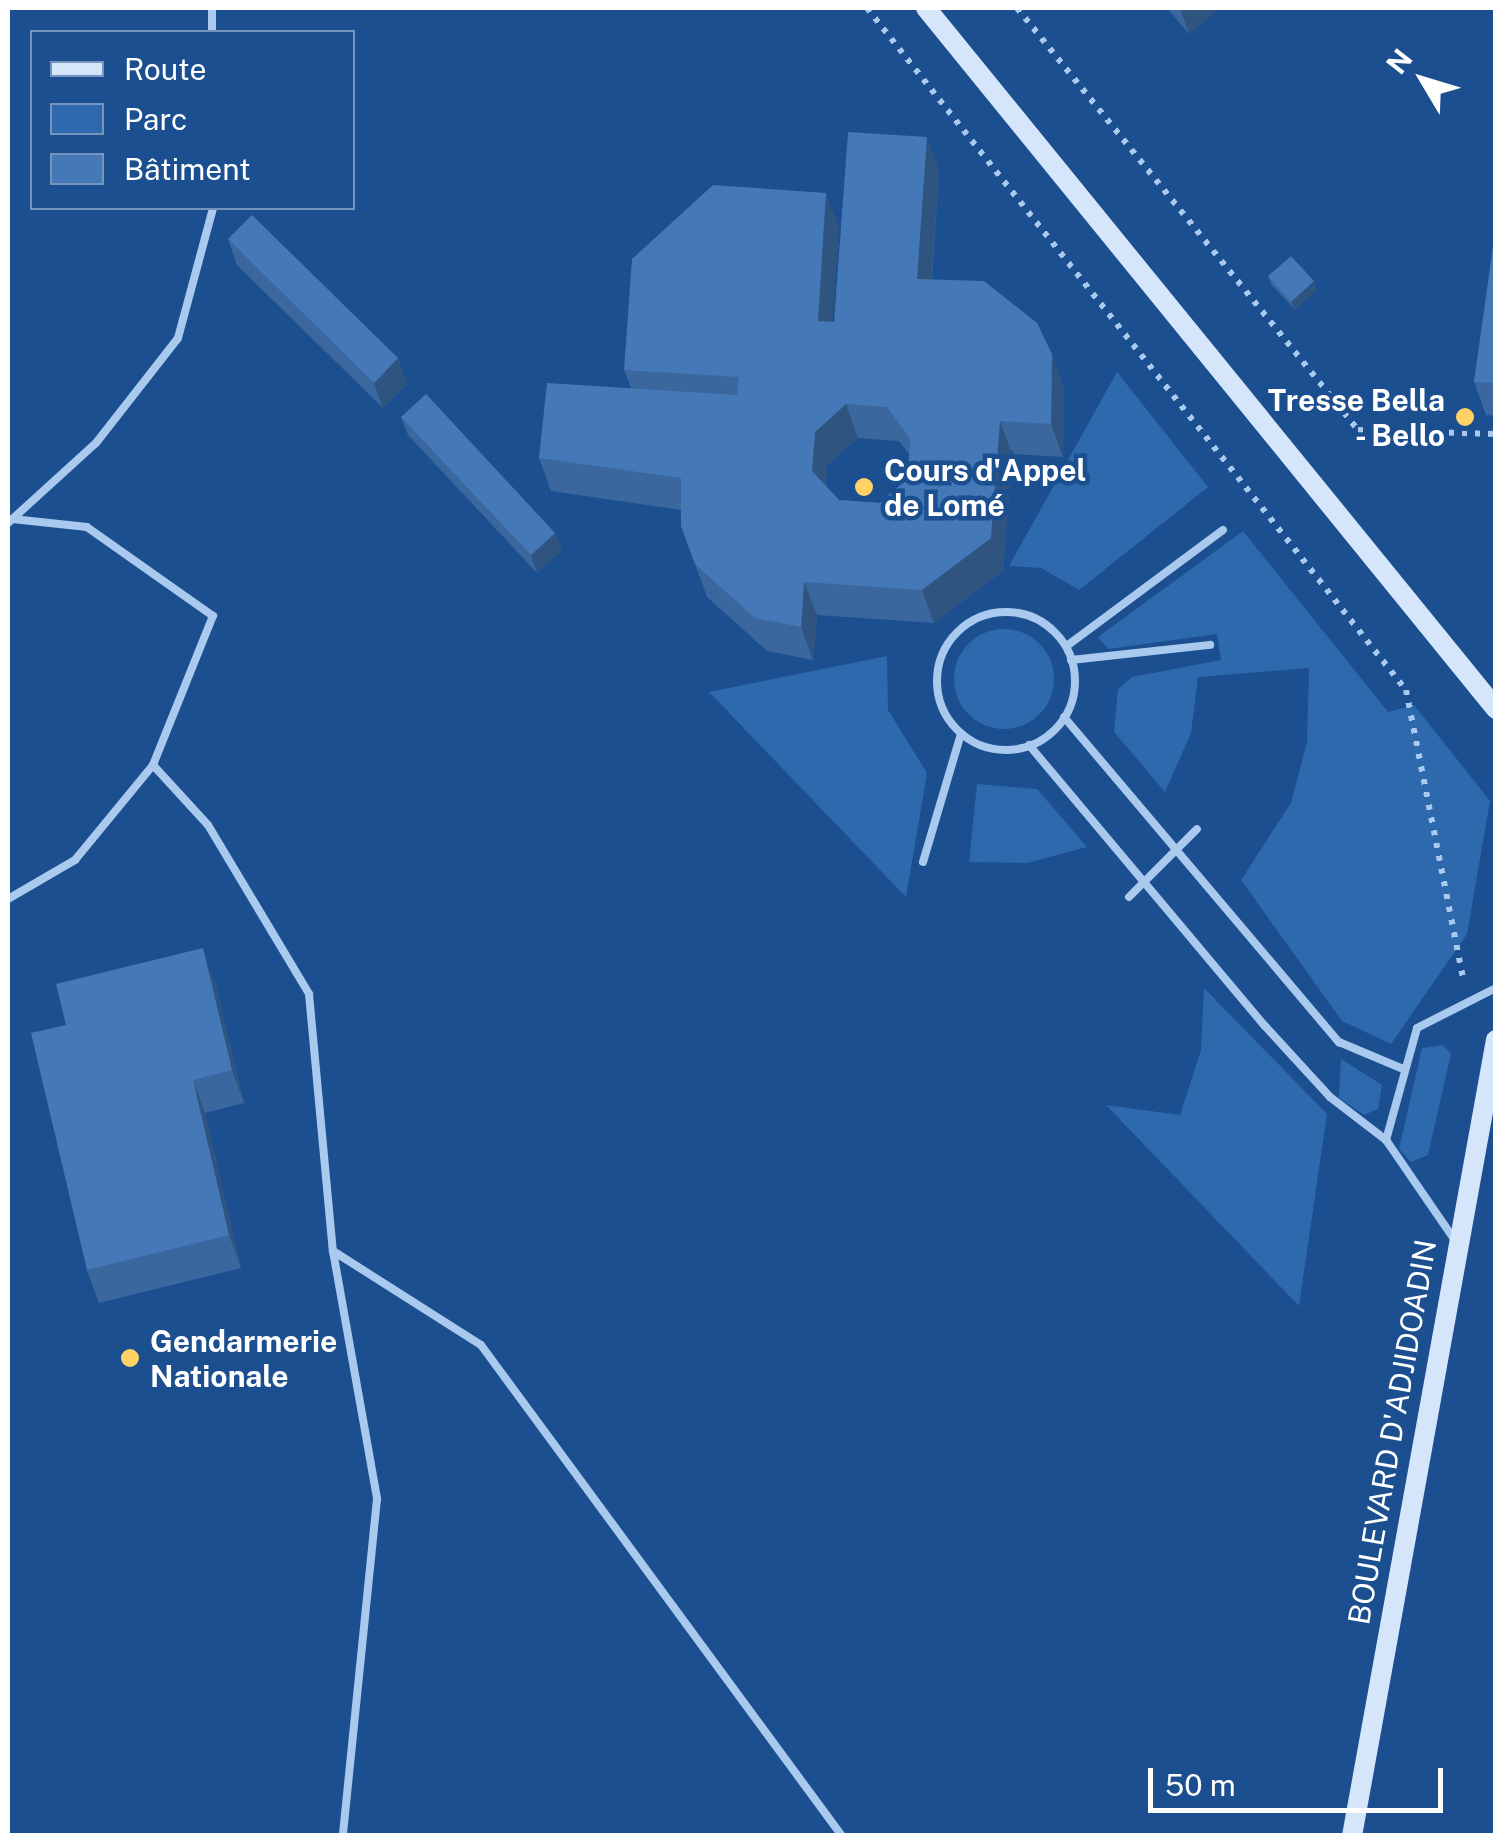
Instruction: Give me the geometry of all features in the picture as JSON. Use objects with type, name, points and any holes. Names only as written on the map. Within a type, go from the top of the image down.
[{"type":"street","points":[[926,8],[1496,709]]},
{"type":"street","name":"BOULEVARD D'ADJIDOADIN","points":[[1352,1836],[1496,1040]]},
{"type":"lane","points":[[10,521],[96,443],[178,338],[212,210]]},
{"type":"lane","points":[[8,899],[75,860],[153,765],[212,616],[88,528],[10,521]]},
{"type":"lane","points":[[1068,646],[1223,530]]},
{"type":"lane","points":[[1014,612],[1068,646],[1071,660],[1064,717],[1029,745],[997,750],[961,734],[936,682],[959,630],[1014,612]]},
{"type":"lane","points":[[1071,660],[1210,644]]},
{"type":"lane","points":[[1064,717],[1338,1042],[1401,1068]]},
{"type":"lane","points":[[923,862],[961,734]]},
{"type":"lane","points":[[1029,745],[1330,1097],[1386,1140],[1458,1243]]},
{"type":"lane","points":[[153,765],[208,825],[309,994],[333,1251],[377,1500],[344,1836]]},
{"type":"lane","points":[[1129,898],[1180,853],[1197,829]]},
{"type":"lane","points":[[1386,1140],[1401,1068],[1417,1028],[1467,999],[1496,988]]},
{"type":"lane","points":[[333,1251],[481,1344],[842,1836]]},
{"type":"path","points":[[867,8],[1406,690],[1467,999]]},
{"type":"path","points":[[1017,8],[1358,430],[1496,434]]},
{"type":"green space","points":[[1117,372],[1208,487],[1079,590],[1041,568],[1009,566]]},
{"type":"green space","points":[[1243,531],[1388,712],[1414,705],[1490,801],[1467,934],[1391,1044],[1342,1021],[1241,880],[1291,803],[1307,742],[1309,668],[1198,677],[1191,733],[1165,792],[1114,732],[1118,689],[1132,677],[1221,660],[1217,634],[1108,649],[1098,637]]},
{"type":"green space","points":[[1004,629],[1023,633],[1039,644],[1050,660],[1054,679],[1050,698],[1039,714],[1023,725],[1004,729],[985,725],[969,714],[958,698],[954,679],[958,660],[969,644],[985,633]]},
{"type":"green space","points":[[887,656],[888,710],[927,773],[906,897],[709,692]]},
{"type":"green space","points":[[977,784],[1037,789],[1087,847],[1027,863],[969,862]]},
{"type":"green space","points":[[1204,988],[1327,1114],[1299,1306],[1106,1105],[1180,1115],[1201,1050]]},
{"type":"green space","points":[[1443,1045],[1451,1054],[1428,1155],[1411,1162],[1399,1149],[1422,1048]]},
{"type":"green space","points":[[1341,1059],[1382,1085],[1378,1109],[1364,1115],[1339,1098]]},
{"type":"building","points":[[848,132],[927,137],[917,279],[984,281],[1037,323],[1052,354],[1051,424],[1000,421],[991,538],[922,590],[804,582],[801,627],[755,618],[695,564],[681,526],[681,478],[539,458],[547,383],[737,395],[739,377],[624,370],[632,259],[713,185],[826,193],[818,321],[834,322]],"holes":[[[846,404],[887,407],[910,438],[908,478],[880,503],[839,500],[812,471],[815,432]]]},
{"type":"building","points":[[252,215],[398,358],[374,383],[228,239]]},
{"type":"building","points":[[1494,239],[1496,383],[1474,382]]},
{"type":"building","points":[[1291,256],[1314,281],[1291,302],[1268,276]]},
{"type":"building","points":[[426,394],[555,533],[531,555],[401,417]]},
{"type":"building","points":[[203,948],[232,1070],[193,1080],[229,1235],[87,1270],[31,1033],[66,1025],[56,984]]},
{"type":"place","name":"Tresse Bella - Bello","points":[[1465,417]]},
{"type":"place","name":"Cours d'Appel de Lomé","points":[[864,487]]},
{"type":"place","name":"Gendarmerie Nationale","points":[[130,1358]]}]
